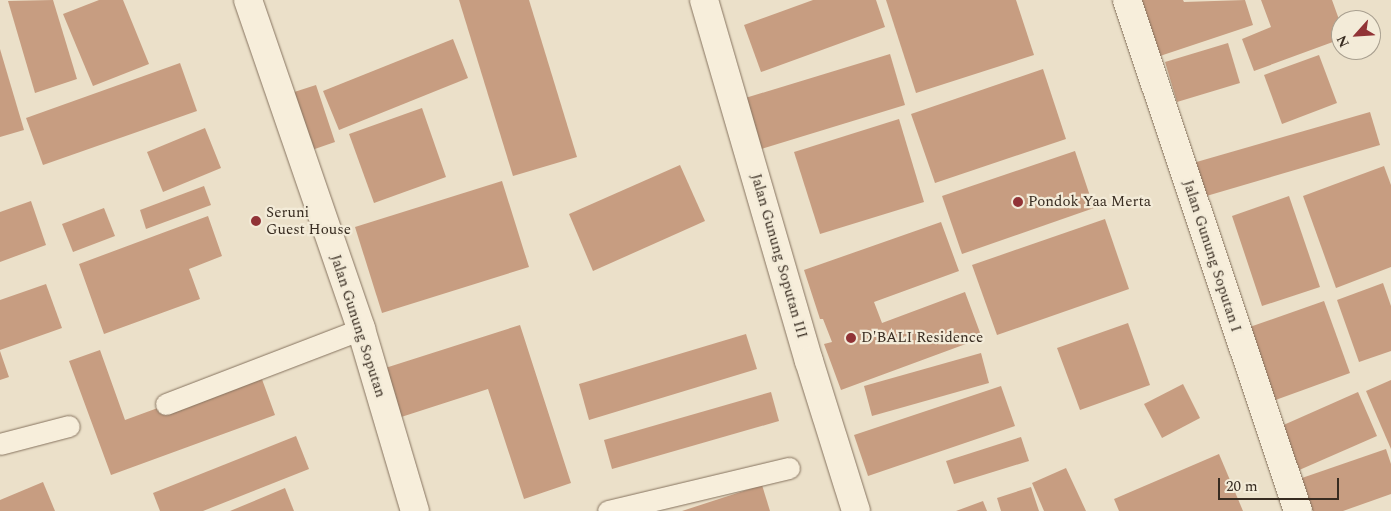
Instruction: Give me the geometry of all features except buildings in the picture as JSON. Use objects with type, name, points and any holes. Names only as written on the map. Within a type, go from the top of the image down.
[{"type":"street","name":"Jalan Gunung Soputan","points":[[248,0],[361,329],[415,511]]},
{"type":"street","name":"Jalan Gunung Soputan III","points":[[704,0],[804,343],[856,511]]},
{"type":"street","name":"Jalan Gunung Soputan I","points":[[1127,0],[1298,511]]},
{"type":"lane","points":[[166,404],[361,329]]},
{"type":"lane","points":[[0,444],[69,426]]},
{"type":"lane","points":[[608,511],[789,468]]},
{"type":"place","name":"Pondok Yaa Merta","points":[[1018,202]]},
{"type":"place","name":"Seruni Guest House","points":[[256,221]]},
{"type":"place","name":"D'BALI Residence","points":[[851,338]]}]
